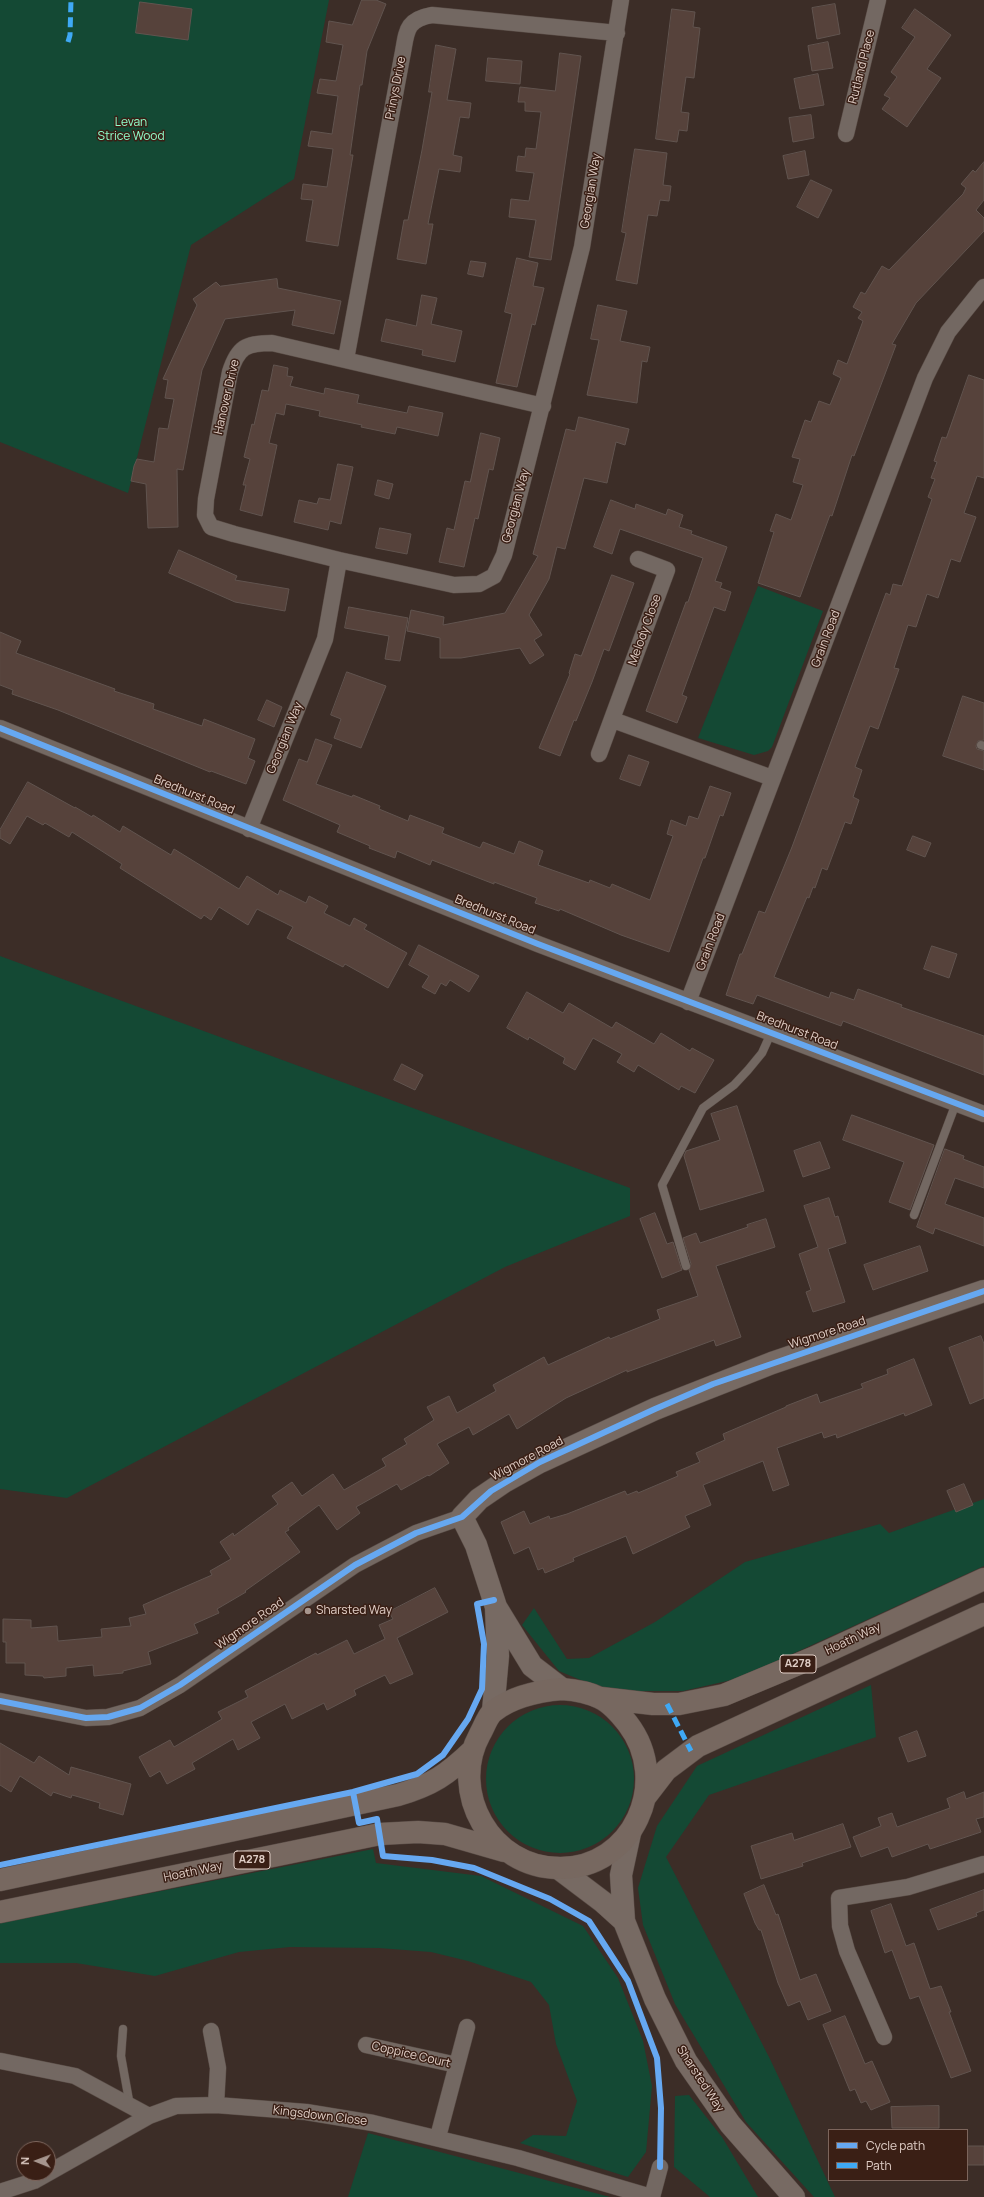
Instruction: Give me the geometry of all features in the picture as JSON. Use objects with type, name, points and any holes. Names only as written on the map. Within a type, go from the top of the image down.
[{"type":"main road","name":"Hoath Way","points":[[601,1698],[653,1704],[679,1704],[724,1695],[814,1657],[984,1579]]},
{"type":"main road","name":"A278","points":[[646,1796],[666,1770],[698,1746],[984,1614]]},
{"type":"main road","points":[[562,1689],[578,1691],[601,1698],[622,1716],[636,1735],[644,1755],[647,1775],[646,1796],[638,1820],[630,1833],[606,1854],[582,1866],[558,1868],[522,1860],[504,1851],[484,1828],[471,1798],[469,1772],[473,1750],[493,1711],[538,1691],[562,1689]]},
{"type":"main road","points":[[0,1880],[398,1795],[423,1787],[438,1780],[473,1750]]},
{"type":"main road","name":"Hoath Way","points":[[0,1912],[380,1834],[418,1832],[445,1834],[504,1851]]},
{"type":"street","name":"Georgian Way","points":[[249,829],[324,639],[339,560],[454,585],[479,584],[494,576],[504,555],[543,406],[582,247],[621,0]]},
{"type":"street","name":"Rutland Place","points":[[846,134],[878,0]]},
{"type":"street","name":"Prinys Drive","points":[[346,359],[402,57],[410,25],[416,19],[432,15],[617,33]]},
{"type":"street","name":"Grain Road","points":[[688,1002],[925,378],[948,332],[984,287]]},
{"type":"street","name":"Hanover Drive","points":[[339,560],[211,527],[205,515],[206,499],[230,372],[236,355],[246,346],[258,343],[272,343],[543,406]]},
{"type":"street","name":"Melody Close","points":[[599,754],[613,720],[667,570],[638,559]]},
{"type":"street","points":[[613,720],[772,778]]},
{"type":"street","name":"Bredhurst Road","points":[[0,728],[249,829],[688,1002],[984,1114]]},
{"type":"street","name":"Wigmore Road","points":[[0,1701],[86,1718],[108,1718],[140,1708],[174,1690],[355,1565],[416,1533],[462,1517],[479,1499],[504,1482],[540,1462],[654,1409],[765,1366],[984,1291]]},
{"type":"street","points":[[462,1517],[476,1546],[496,1607],[532,1666],[562,1689]]},
{"type":"street","points":[[493,1711],[498,1656],[496,1607]]},
{"type":"street","name":"Sharsted Way","points":[[630,1833],[622,1875],[624,1921],[655,1999],[686,2061],[730,2124],[794,2197]]},
{"type":"street","points":[[884,2037],[847,1952],[840,1926],[839,1898],[915,1886],[984,1864]]},
{"type":"street","name":"Sharsted Way","points":[[558,1868],[624,1921]]},
{"type":"street","name":"Coppice Court","points":[[438,2138],[467,2027]]},
{"type":"street","points":[[211,2031],[218,2068],[216,2106]]},
{"type":"street","name":"Coppice Court","points":[[366,2045],[457,2065]]},
{"type":"street","points":[[1,2061],[75,2076],[149,2116]]},
{"type":"street","name":"Kingsdown Close","points":[[3,2194],[34,2181],[149,2116],[176,2106],[216,2106],[306,2112],[373,2123],[518,2158],[651,2197],[660,2167]]},
{"type":"lane","points":[[686,1266],[662,1185],[703,1108],[734,1085],[748,1070],[762,1053],[771,1034]]},
{"type":"lane","points":[[914,1215],[956,1103]]},
{"type":"lane","points":[[123,2029],[121,2056],[131,2106]]},
{"type":"green space","name":"Levan Strice Wood","points":[[0,0],[329,0],[294,179],[191,245],[128,493],[0,442]]},
{"type":"green space","points":[[758,586],[823,611],[772,747],[768,751],[754,755],[698,738]]},
{"type":"green space","points":[[0,956],[630,1188],[630,1216],[505,1267],[67,1498],[0,1489]]},
{"type":"green space","points":[[984,1499],[984,1566],[740,1678],[683,1691],[607,1691],[559,1671],[522,1625],[534,1608],[567,1659],[589,1658],[655,1622],[745,1562],[880,1524],[889,1533]]},
{"type":"green space","points":[[871,1685],[876,1737],[709,1795],[666,1857],[770,2059],[835,2197],[814,2197],[746,2122],[675,2004],[643,1925],[638,1888],[657,1826],[697,1766]]},
{"type":"green space","points":[[567,1705],[582,1708],[595,1713],[613,1726],[626,1744],[629,1751],[633,1764],[633,1794],[629,1807],[626,1814],[613,1832],[595,1845],[588,1848],[575,1852],[553,1853],[538,1850],[525,1845],[507,1832],[494,1814],[491,1807],[487,1794],[486,1772],[489,1757],[494,1744],[507,1726],[525,1713],[532,1710],[545,1706]]},
{"type":"green space","points":[[373,1849],[376,1863],[481,1876],[583,1926],[618,1978],[643,2041],[652,2086],[646,2152],[628,2177],[520,2143],[533,2135],[566,2136],[577,2101],[556,2044],[549,2005],[531,1982],[468,1961],[431,1952],[379,1948],[290,1947],[239,1952],[155,1976],[76,1963],[0,1963],[0,1923]]},
{"type":"green space","points":[[689,2095],[722,2137],[758,2197],[710,2197],[674,2167],[675,2096]]},
{"type":"green space","points":[[368,2133],[610,2197],[348,2197]]},
{"type":"building","points":[[362,0],[376,0],[386,4],[367,51],[362,85],[360,85],[350,155],[353,155],[338,246],[306,241],[313,200],[301,199],[303,184],[327,187],[333,149],[308,146],[311,131],[332,134],[338,96],[317,93],[320,79],[336,81],[343,45],[326,42],[329,21],[352,25]]},
{"type":"building","points":[[140,2],[192,9],[188,40],[136,33]]},
{"type":"building","points":[[835,4],[840,34],[817,39],[812,8]]},
{"type":"building","points":[[672,9],[695,12],[693,27],[700,28],[694,78],[686,77],[681,112],[689,113],[687,131],[679,130],[677,142],[656,139]]},
{"type":"building","points":[[915,9],[951,35],[927,69],[941,78],[907,127],[882,109],[890,98],[884,95],[897,77],[891,72],[915,37],[902,28]]},
{"type":"building","points":[[828,42],[833,68],[812,71],[808,46]]},
{"type":"building","points":[[436,45],[456,49],[447,100],[471,103],[469,118],[460,117],[453,155],[462,157],[460,172],[439,169],[428,224],[433,224],[426,264],[397,259],[404,220],[408,220],[422,150],[432,92],[429,92]]},
{"type":"building","points":[[560,53],[581,56],[551,260],[529,257],[536,220],[509,217],[511,199],[529,201],[534,173],[516,171],[518,156],[525,157],[526,148],[536,149],[541,112],[525,111],[525,102],[518,102],[520,87],[555,91]]},
{"type":"building","points":[[488,58],[522,61],[520,84],[486,81]]},
{"type":"building","points":[[818,74],[824,105],[800,109],[794,79]]},
{"type":"building","points":[[811,115],[814,138],[793,142],[789,118]]},
{"type":"building","points":[[635,149],[667,153],[663,185],[671,186],[669,201],[660,200],[657,216],[648,215],[637,284],[616,280],[626,233],[622,232]]},
{"type":"building","points":[[805,151],[809,175],[788,179],[783,156]]},
{"type":"building","points":[[984,162],[984,200],[976,210],[984,218],[984,231],[916,303],[892,344],[896,345],[854,456],[852,455],[832,516],[830,515],[800,597],[758,583],[774,532],[770,531],[776,514],[791,520],[803,485],[793,482],[800,459],[792,457],[805,420],[811,422],[819,401],[830,405],[841,378],[833,374],[838,360],[847,364],[863,321],[858,318],[862,312],[853,307],[861,292],[865,294],[882,266],[889,270],[963,194],[966,188],[961,184],[973,170],[975,172]]},
{"type":"building","points":[[811,180],[832,190],[818,218],[797,207]]},
{"type":"building","points":[[517,258],[538,263],[533,286],[544,288],[535,325],[532,324],[517,387],[496,383],[512,314],[505,312]]},
{"type":"building","points":[[471,261],[486,263],[483,277],[468,274]]},
{"type":"building","points":[[277,279],[278,288],[341,301],[334,334],[292,325],[295,310],[225,319],[202,370],[183,470],[177,469],[178,527],[148,528],[146,484],[131,481],[137,459],[154,462],[159,428],[168,429],[174,399],[165,398],[168,380],[163,379],[197,305],[193,299],[216,282],[220,286]]},
{"type":"building","points":[[422,295],[437,298],[431,324],[462,331],[455,362],[422,355],[423,350],[381,341],[386,319],[416,326]]},
{"type":"building","points":[[598,305],[627,311],[620,341],[650,347],[647,362],[642,361],[637,403],[587,395],[599,340],[591,339]]},
{"type":"building","points":[[274,365],[288,368],[287,376],[293,377],[290,386],[324,394],[325,388],[359,395],[357,403],[407,413],[409,406],[443,413],[438,436],[397,427],[395,434],[361,427],[362,425],[319,416],[320,411],[286,404],[284,415],[276,413],[269,443],[277,445],[262,516],[240,510],[246,485],[243,485],[250,459],[244,457],[252,424],[254,425],[262,390],[268,391]]},
{"type":"building","points":[[969,375],[984,380],[984,478],[977,476],[964,513],[976,517],[960,562],[951,559],[938,598],[927,594],[916,627],[908,625],[894,668],[899,669],[878,729],[870,726],[855,767],[862,770],[853,797],[859,800],[851,824],[845,822],[827,870],[822,868],[815,888],[813,887],[809,898],[807,897],[774,977],[829,998],[831,992],[854,1000],[858,989],[902,1005],[901,1007],[984,1036],[984,1075],[843,1021],[841,1026],[757,995],[753,1004],[726,995],[740,954],[742,954],[759,911],[765,913],[792,847],[886,593],[890,595],[893,584],[902,586],[932,499],[928,497],[935,479],[931,478],[937,462],[934,461],[942,437],[946,438]]},
{"type":"building","points":[[579,417],[629,429],[625,445],[616,442],[607,483],[584,478],[565,549],[557,547],[549,579],[529,615],[542,635],[534,640],[544,655],[530,664],[520,648],[461,658],[440,658],[440,638],[407,631],[411,610],[444,617],[443,625],[505,613],[538,556],[533,554],[566,429],[575,431]]},
{"type":"building","points":[[481,433],[500,438],[493,470],[489,469],[478,519],[475,518],[464,567],[439,562],[447,528],[454,530],[465,481],[470,482]]},
{"type":"building","points":[[338,464],[353,467],[341,524],[330,521],[328,530],[294,522],[299,500],[317,504],[319,498],[330,500]]},
{"type":"building","points":[[378,480],[393,484],[389,499],[375,495]]},
{"type":"building","points":[[611,500],[635,509],[636,504],[666,515],[668,509],[683,515],[679,527],[692,531],[691,534],[727,547],[715,581],[722,583],[720,588],[731,592],[725,611],[714,607],[682,695],[687,697],[677,723],[646,711],[686,602],[688,602],[703,558],[620,529],[612,554],[594,547]]},
{"type":"building","points":[[380,528],[411,534],[407,554],[376,548]]},
{"type":"building","points":[[179,550],[237,576],[235,580],[289,589],[285,611],[235,602],[169,573]]},
{"type":"building","points":[[612,575],[634,583],[609,651],[604,649],[576,721],[574,720],[560,756],[539,748],[570,674],[569,673],[575,654],[581,656]]},
{"type":"building","points":[[349,607],[408,618],[400,661],[385,659],[389,636],[345,628]]},
{"type":"building","points":[[0,632],[21,641],[16,653],[115,689],[114,691],[154,704],[153,709],[202,726],[204,719],[255,739],[248,758],[255,761],[246,784],[211,771],[210,772],[58,710],[12,694],[13,690],[0,685]]},
{"type":"building","points":[[347,672],[386,686],[361,748],[334,738],[341,719],[331,715]]},
{"type":"building","points":[[963,696],[984,703],[984,740],[978,741],[976,746],[977,749],[984,751],[984,770],[943,756]]},
{"type":"building","points":[[267,700],[282,707],[274,727],[258,720]]},
{"type":"building","points":[[316,739],[332,745],[316,784],[352,797],[353,795],[380,806],[379,809],[408,821],[410,815],[444,828],[442,833],[480,848],[483,842],[514,854],[519,841],[543,851],[538,865],[589,883],[590,880],[610,888],[612,884],[650,900],[673,836],[667,834],[671,820],[686,826],[689,816],[698,819],[710,786],[731,793],[723,816],[720,815],[705,858],[703,858],[669,952],[621,935],[560,909],[559,911],[535,903],[537,898],[494,882],[494,884],[432,860],[430,865],[397,851],[395,858],[369,848],[370,846],[337,832],[340,825],[283,800],[299,759],[307,762]]},
{"type":"building","points":[[629,755],[649,762],[640,786],[620,779]]},
{"type":"building","points":[[28,782],[92,817],[93,815],[120,832],[123,826],[171,855],[174,849],[239,889],[247,876],[278,895],[280,890],[306,903],[309,896],[328,906],[324,913],[350,926],[354,918],[367,925],[364,929],[407,953],[388,988],[345,964],[343,967],[287,938],[293,927],[257,909],[248,925],[219,907],[211,920],[204,915],[201,919],[120,868],[122,864],[72,832],[69,837],[45,823],[43,825],[27,816],[10,844],[0,838],[0,830]]},
{"type":"building","points":[[913,836],[931,843],[925,857],[907,850]]},
{"type":"building","points":[[419,945],[479,976],[469,992],[450,980],[446,986],[441,983],[435,994],[422,987],[429,976],[409,965]]},
{"type":"building","points":[[932,946],[957,954],[949,978],[924,969]]},
{"type":"building","points":[[527,992],[563,1013],[569,1003],[612,1028],[616,1022],[654,1044],[661,1033],[690,1051],[692,1048],[714,1060],[695,1093],[681,1086],[679,1090],[638,1065],[634,1072],[617,1062],[622,1054],[593,1038],[575,1070],[563,1063],[565,1058],[529,1037],[528,1040],[507,1028]]},
{"type":"building","points":[[402,1064],[423,1075],[415,1090],[394,1080]]},
{"type":"building","points":[[737,1106],[764,1191],[700,1210],[684,1156],[686,1151],[720,1140],[711,1114]]},
{"type":"building","points":[[852,1115],[934,1145],[910,1210],[889,1202],[904,1162],[843,1140]]},
{"type":"building","points":[[820,1142],[830,1168],[803,1177],[794,1151]]},
{"type":"building","points":[[945,1149],[964,1156],[963,1159],[984,1167],[984,1188],[955,1178],[945,1204],[984,1218],[984,1246],[935,1228],[933,1234],[917,1227]]},
{"type":"building","points":[[829,1198],[835,1217],[838,1216],[846,1243],[828,1249],[845,1302],[813,1312],[806,1292],[811,1290],[799,1254],[818,1247],[804,1206]]},
{"type":"building","points":[[655,1213],[667,1244],[673,1242],[682,1270],[662,1278],[640,1219]]},
{"type":"building","points":[[766,1219],[775,1247],[716,1266],[741,1337],[716,1346],[714,1340],[627,1372],[627,1370],[566,1398],[517,1429],[509,1414],[473,1435],[469,1427],[437,1444],[449,1463],[429,1476],[428,1475],[401,1490],[397,1484],[356,1507],[360,1513],[337,1530],[319,1505],[288,1528],[289,1530],[285,1532],[300,1552],[245,1591],[246,1592],[217,1609],[219,1613],[194,1624],[198,1633],[148,1652],[151,1664],[123,1671],[123,1673],[94,1676],[93,1665],[66,1668],[66,1676],[44,1678],[43,1676],[25,1675],[25,1663],[6,1663],[6,1642],[3,1642],[3,1619],[31,1620],[31,1628],[57,1626],[58,1641],[102,1637],[101,1629],[131,1626],[129,1618],[146,1614],[143,1605],[212,1575],[210,1571],[231,1559],[220,1542],[233,1533],[234,1536],[278,1504],[272,1496],[292,1482],[302,1496],[333,1474],[344,1490],[386,1466],[382,1459],[407,1444],[404,1439],[434,1420],[427,1407],[449,1396],[457,1413],[496,1391],[493,1385],[544,1357],[548,1365],[609,1337],[610,1339],[660,1319],[657,1310],[698,1296],[689,1270],[691,1264],[683,1238],[696,1233],[700,1243],[748,1227],[747,1225]]},
{"type":"building","points":[[920,1246],[928,1271],[873,1290],[864,1265]]},
{"type":"building","points":[[981,1336],[984,1344],[984,1398],[970,1404],[949,1348]]},
{"type":"building","points":[[914,1359],[932,1405],[905,1416],[904,1413],[837,1438],[836,1434],[824,1438],[822,1432],[777,1448],[789,1485],[773,1491],[763,1461],[703,1485],[711,1505],[685,1516],[690,1527],[633,1554],[626,1536],[573,1558],[574,1561],[545,1573],[543,1568],[538,1570],[529,1547],[514,1554],[501,1522],[524,1511],[530,1524],[549,1516],[550,1519],[567,1514],[625,1491],[627,1495],[637,1491],[638,1493],[678,1476],[676,1472],[700,1462],[696,1453],[725,1440],[723,1434],[817,1394],[820,1403],[863,1388],[861,1384],[888,1374],[887,1370]]},
{"type":"building","points":[[964,1484],[973,1505],[956,1512],[947,1491]]},
{"type":"building","points":[[435,1588],[448,1612],[397,1638],[413,1674],[390,1684],[385,1675],[354,1690],[356,1695],[327,1710],[324,1703],[292,1719],[285,1704],[251,1722],[260,1738],[238,1750],[233,1739],[192,1763],[195,1769],[167,1784],[160,1771],[150,1777],[139,1757],[170,1740],[174,1747],[222,1719],[218,1712],[248,1697],[245,1691],[316,1653],[317,1655],[347,1640],[354,1654],[385,1639],[379,1625],[393,1619],[389,1612]]},
{"type":"building","points":[[917,1731],[926,1756],[908,1762],[899,1738]]},
{"type":"building","points":[[0,1743],[34,1763],[39,1756],[69,1775],[71,1767],[131,1784],[123,1815],[99,1808],[100,1803],[72,1795],[71,1798],[53,1792],[51,1796],[20,1776],[11,1792],[0,1785]]},
{"type":"building","points":[[964,1792],[966,1799],[984,1792],[984,1817],[976,1819],[981,1832],[930,1849],[928,1844],[892,1857],[888,1847],[861,1857],[853,1837],[881,1826],[878,1818],[892,1813],[897,1827],[950,1808],[947,1799]]},
{"type":"building","points":[[843,1824],[851,1847],[802,1863],[803,1866],[761,1879],[751,1846],[792,1833],[794,1840]]},
{"type":"building","points":[[764,1885],[776,1915],[778,1914],[800,1980],[816,1974],[831,2011],[808,2020],[800,2001],[788,2006],[778,1983],[761,1930],[759,1930],[755,1923],[744,1894]]},
{"type":"building","points":[[984,1890],[984,1910],[976,1913],[977,1916],[938,1930],[930,1910]]},
{"type":"building","points":[[891,1904],[906,1946],[914,1943],[930,1989],[941,1986],[971,2071],[951,2078],[919,1996],[910,1999],[892,1950],[885,1953],[871,1911]]},
{"type":"building","points":[[845,2016],[865,2064],[872,2061],[890,2102],[871,2110],[866,2101],[861,2103],[855,2089],[850,2091],[823,2025]]},
{"type":"building","points":[[939,2106],[939,2128],[892,2128],[891,2107]]},
{"type":"building","points":[[968,2146],[984,2146],[984,2165],[968,2165]]},
{"type":"marked path","points":[[68,42],[70,35],[71,0]]},
{"type":"marked path","points":[[667,1704],[691,1751]]},
{"type":"cycle path","points":[[0,728],[538,944],[984,1114]]},
{"type":"cycle path","points":[[0,1701],[86,1718],[108,1717],[140,1708],[180,1685],[355,1565],[416,1533],[462,1517],[491,1491],[540,1462],[713,1384],[984,1291]]},
{"type":"cycle path","points":[[0,1865],[353,1792],[417,1774],[443,1755],[468,1719],[482,1689],[484,1644],[477,1604],[494,1600]]},
{"type":"cycle path","points":[[353,1792],[359,1823],[377,1819],[383,1856],[432,1860],[474,1868],[550,1899],[589,1921],[628,1981],[657,2058],[661,2108],[660,2167]]},
{"type":"place","name":"Sharsted Way","points":[[308,1611]]}]
